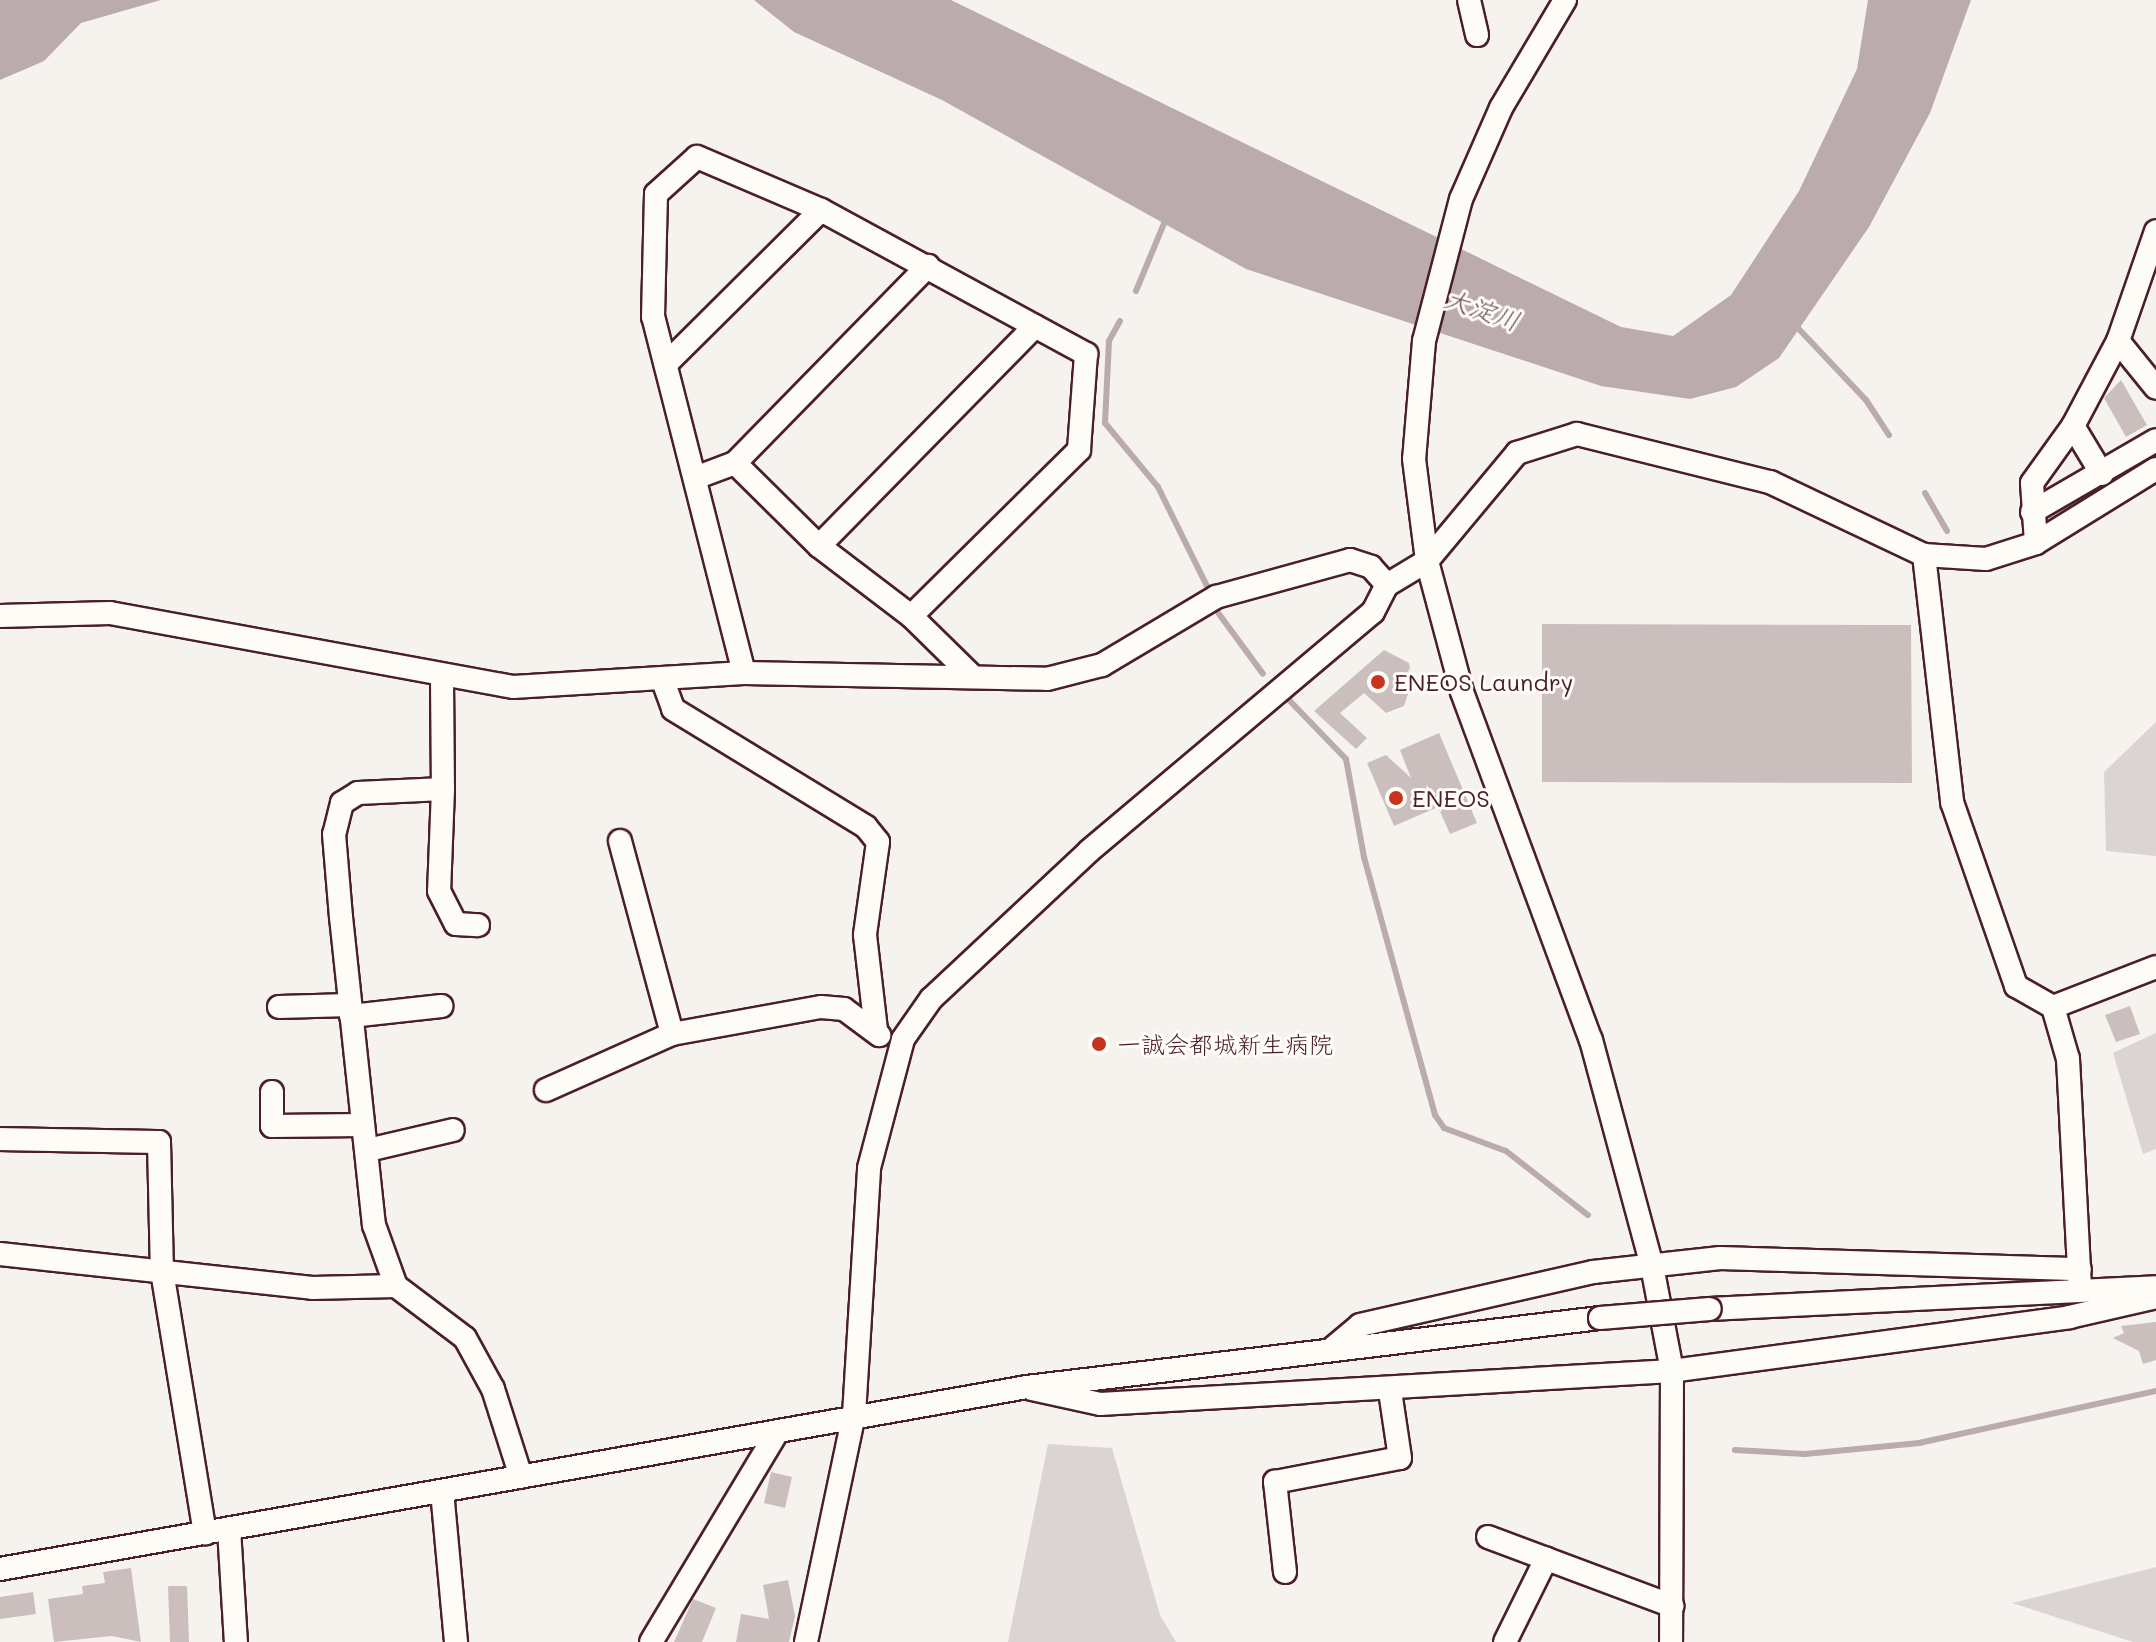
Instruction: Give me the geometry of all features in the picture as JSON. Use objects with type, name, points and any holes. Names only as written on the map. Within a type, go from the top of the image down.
[{"type":"street","points":[[1469,0],[1477,35]]},
{"type":"street","points":[[1565,0],[1494,121],[1443,256],[1418,387],[1414,459],[1427,561],[1462,692],[1591,1040],[1652,1266],[1672,1371],[1671,1642]]},
{"type":"street","points":[[744,673],[653,317],[656,194],[685,164],[697,157],[821,210],[1086,354],[1079,450],[911,616]]},
{"type":"street","points":[[666,364],[821,210]]},
{"type":"street","points":[[2036,543],[2032,483],[2073,426],[2118,341],[2156,231]]},
{"type":"street","points":[[695,478],[735,463],[928,266]]},
{"type":"street","points":[[819,546],[1035,326]]},
{"type":"street","points":[[2118,341],[2156,388]]},
{"type":"street","points":[[2073,426],[2102,474]]},
{"type":"street","points":[[806,1642],[854,1415],[869,1168],[897,1058],[931,999],[1100,840],[1373,612],[1387,585],[1427,561],[1517,453],[1577,434],[1770,482],[1924,555],[1986,559],[2036,543],[2156,469]]},
{"type":"street","points":[[2032,512],[2156,440]]},
{"type":"street","points":[[735,463],[819,546],[911,616],[971,675]]},
{"type":"street","points":[[1924,555],[1952,802],[2016,986],[2053,1007],[2068,1059],[2080,1279]]},
{"type":"street","points":[[0,616],[110,613],[442,679],[513,687],[744,673],[1077,676],[1216,597],[1350,560],[1371,567],[1387,585]]},
{"type":"street","points":[[662,678],[673,709],[866,827],[878,842],[865,950],[876,1030]]},
{"type":"street","points":[[442,679],[443,789],[439,891],[456,924],[478,925]]},
{"type":"street","points":[[443,789],[358,793],[342,803],[334,834],[362,1125],[368,1150],[374,1225],[396,1286],[465,1338],[493,1389],[521,1477]]},
{"type":"street","points":[[620,841],[672,1034]]},
{"type":"street","points":[[2053,1007],[2156,967]]},
{"type":"street","points":[[279,1007],[350,1010],[441,1006]]},
{"type":"street","points":[[546,1090],[672,1034],[821,1007],[844,1009],[876,1030],[897,1058]]},
{"type":"street","points":[[272,1092],[272,1126],[362,1125]]},
{"type":"street","points":[[368,1150],[453,1130]]},
{"type":"street","points":[[0,1139],[159,1142],[162,1271],[205,1533]]},
{"type":"street","points":[[0,1254],[312,1288],[396,1286]]},
{"type":"street","points":[[1334,1347],[1360,1325],[1593,1272],[1720,1258],[2080,1279],[2156,1287]]},
{"type":"street","points":[[0,1569],[854,1415],[1027,1387],[1334,1347],[1600,1318],[2080,1279]]},
{"type":"street","points":[[1027,1387],[1100,1404],[1390,1391],[1672,1371],[2069,1317],[2156,1297]]},
{"type":"street","points":[[1285,1572],[1275,1482],[1400,1458],[1390,1391]]},
{"type":"street","points":[[651,1642],[778,1431]]},
{"type":"street","points":[[442,1491],[456,1642]]},
{"type":"street","points":[[229,1529],[236,1642]]},
{"type":"street","points":[[1488,1537],[1673,1606]]},
{"type":"street","points":[[1505,1642],[1546,1559]]},
{"type":"shaded area","points":[[2156,722],[2156,856],[2106,851],[2104,772]]},
{"type":"shaded area","points":[[2156,1033],[2156,1149],[2143,1154],[2113,1053]]},
{"type":"shaded area","points":[[1048,1444],[1112,1448],[1160,1615],[1176,1642],[1008,1642]]},
{"type":"shaded area","points":[[2156,1567],[2156,1642],[2133,1642],[2012,1603]]},
{"type":"water","points":[[0,0],[161,0],[81,23],[44,61],[0,80]]},
{"type":"water","name":"大淀川","points":[[754,0],[951,0],[1621,327],[1673,336],[1731,295],[1799,191],[1857,69],[1868,0],[1971,0],[1930,113],[1869,227],[1779,358],[1736,387],[1690,399],[1601,386],[1246,269],[942,100],[794,32]]},
{"type":"building","points":[[2121,380],[2147,425],[2126,437],[2104,398]]},
{"type":"building","points":[[1542,624],[1911,625],[1912,783],[1542,782]]},
{"type":"building","name":"ENEOS Laundry","points":[[1384,650],[1409,663],[1412,682],[1404,706],[1386,713],[1364,693],[1340,713],[1367,738],[1356,749],[1314,711]]},
{"type":"building","points":[[1439,733],[1477,823],[1450,834],[1438,807],[1394,826],[1367,763],[1386,755],[1411,778],[1400,750]]},
{"type":"building","points":[[2130,1006],[2140,1034],[2116,1042],[2105,1015]]},
{"type":"building","points":[[2156,1322],[2156,1360],[2143,1364],[2139,1351],[2113,1338],[2124,1333],[2121,1326]]},
{"type":"building","points":[[771,1472],[792,1477],[785,1508],[764,1503]]},
{"type":"building","points":[[131,1568],[141,1642],[112,1636],[54,1642],[48,1599],[83,1594],[82,1586],[105,1583],[103,1572]]},
{"type":"building","points":[[788,1580],[795,1616],[789,1642],[736,1642],[741,1614],[769,1619],[763,1585]]},
{"type":"building","points":[[168,1586],[187,1586],[189,1642],[170,1642]]},
{"type":"building","points":[[33,1592],[36,1614],[0,1619],[0,1597]]},
{"type":"building","points":[[693,1599],[716,1608],[702,1642],[674,1642]]},
{"type":"waterway","points":[[1136,291],[1165,221]]},
{"type":"waterway","points":[[1120,321],[1109,341],[1105,423],[1158,487],[1207,586]]},
{"type":"waterway","points":[[1796,326],[1866,400],[1889,435]]},
{"type":"waterway","points":[[1925,493],[1947,531]]},
{"type":"waterway","points":[[1219,614],[1263,674]]},
{"type":"waterway","points":[[1289,700],[1346,759],[1364,857],[1435,1115],[1444,1128],[1506,1151],[1588,1215]]},
{"type":"waterway","points":[[1735,1450],[1805,1454],[1919,1443],[2156,1391]]},
{"type":"place","name":"ENEOS Laundry","points":[[1378,682]]},
{"type":"place","name":"ENEOS","points":[[1396,798]]},
{"type":"place","name":"一誠会都城新生病院","points":[[1099,1044]]}]
